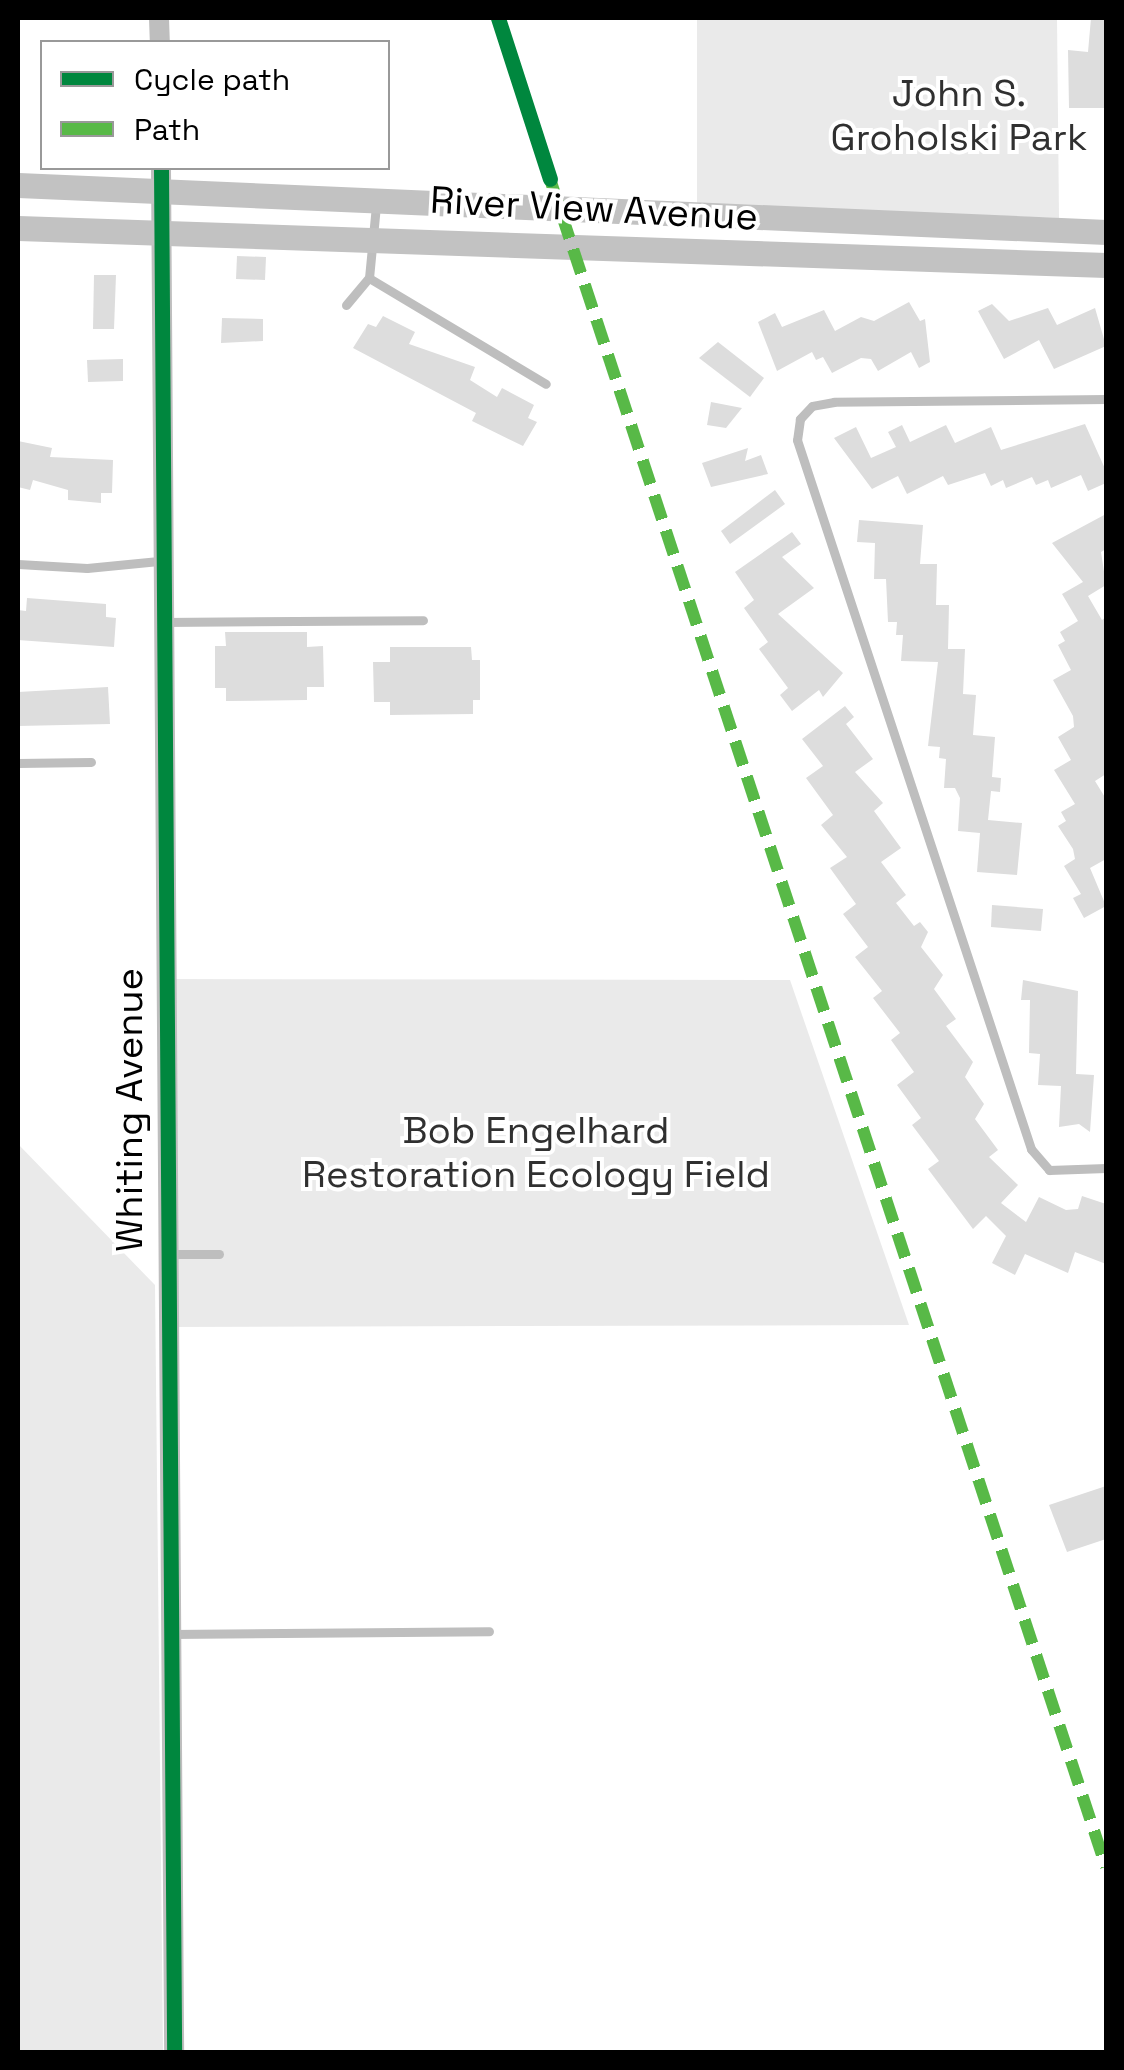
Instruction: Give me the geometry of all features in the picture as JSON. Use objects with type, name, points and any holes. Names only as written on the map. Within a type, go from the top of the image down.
[{"type":"main road","name":"River View Avenue","points":[[18,185],[161,177],[376,203],[1106,232]]},
{"type":"main road","name":"River View Avenue","points":[[18,228],[162,228],[939,264],[1106,265]]},
{"type":"street","name":"Whiting Avenue","points":[[161,177],[159,560],[174,2052]]},
{"type":"lane","points":[[346,304],[369,278],[376,203]]},
{"type":"lane","points":[[369,278],[546,384]]},
{"type":"lane","points":[[1106,398],[834,402],[812,406],[800,419],[797,440],[1030,1149],[1049,1170],[1106,1168]]},
{"type":"lane","points":[[18,564],[87,568],[159,560]]},
{"type":"lane","points":[[160,622],[423,620]]},
{"type":"lane","points":[[18,763],[91,762]]},
{"type":"lane","points":[[164,1254],[219,1254]]},
{"type":"lane","points":[[168,1634],[489,1631]]},
{"type":"green space","name":"John S. Groholski Park","points":[[697,18],[1057,18],[1059,218],[697,205]]},
{"type":"green space","name":"Bob Engelhard Restoration Ecology Field","points":[[162,979],[790,980],[909,1325],[165,1327]]},
{"type":"green space","points":[[18,1144],[155,1285],[163,2052],[18,2052]]},
{"type":"building","points":[[1091,18],[1106,18],[1105,108],[1069,108],[1068,50],[1088,52]]},
{"type":"building","points":[[237,256],[266,257],[265,280],[236,279]]},
{"type":"building","points":[[94,275],[116,275],[114,329],[93,329]]},
{"type":"building","points":[[909,302],[920,321],[925,319],[930,362],[919,368],[911,352],[878,371],[871,359],[861,358],[832,373],[823,357],[816,360],[812,352],[777,371],[758,322],[775,313],[782,327],[824,310],[835,331],[861,317],[874,321]]},
{"type":"building","points":[[992,304],[1009,321],[1048,308],[1057,325],[1095,308],[1106,346],[1054,369],[1039,340],[1004,359],[978,311]]},
{"type":"building","points":[[383,316],[415,332],[409,344],[475,367],[470,380],[497,397],[502,388],[534,405],[528,418],[537,422],[523,446],[472,421],[476,413],[353,348],[368,324],[376,327]]},
{"type":"building","points":[[222,318],[263,319],[263,341],[221,343]]},
{"type":"building","points":[[718,342],[764,378],[750,397],[699,358]]},
{"type":"building","points":[[123,359],[123,381],[88,382],[87,360]]},
{"type":"building","points":[[711,402],[742,408],[726,428],[707,425]]},
{"type":"building","points":[[1085,424],[1106,471],[1106,483],[1088,491],[1081,475],[1051,488],[1048,480],[1036,485],[1032,477],[1006,488],[1003,480],[991,486],[985,473],[948,485],[943,476],[907,494],[898,476],[872,489],[834,438],[856,427],[871,458],[896,447],[888,432],[902,425],[910,442],[946,425],[955,443],[991,427],[1001,450]]},
{"type":"building","points":[[18,441],[52,448],[50,457],[113,460],[112,493],[101,493],[101,503],[68,500],[68,490],[33,480],[30,490],[18,487]]},
{"type":"building","points":[[748,448],[745,461],[761,455],[768,474],[711,487],[702,463]]},
{"type":"building","points":[[775,490],[785,504],[730,544],[721,531]]},
{"type":"building","points":[[1106,514],[1106,549],[1101,552],[1106,585],[1088,596],[1102,620],[1106,617],[1106,774],[1095,781],[1106,799],[1106,859],[1090,868],[1106,906],[1084,918],[1073,898],[1081,894],[1064,866],[1075,859],[1073,849],[1058,826],[1066,821],[1061,812],[1075,804],[1054,770],[1071,760],[1058,737],[1074,727],[1073,716],[1053,680],[1071,670],[1058,645],[1065,641],[1060,632],[1078,621],[1062,594],[1083,582],[1052,543]]},
{"type":"building","points":[[859,520],[923,525],[920,564],[937,564],[936,605],[949,605],[948,649],[965,649],[963,694],[976,695],[973,735],[995,737],[992,777],[1001,778],[1000,792],[991,791],[988,820],[1022,823],[1017,875],[977,872],[980,833],[958,831],[960,798],[955,788],[944,788],[946,759],[939,758],[940,747],[928,746],[938,662],[901,661],[903,635],[896,635],[897,622],[888,622],[886,579],[874,579],[875,543],[857,542]]},
{"type":"building","points":[[792,532],[801,544],[782,557],[814,588],[778,614],[843,673],[823,697],[819,690],[792,711],[780,695],[788,688],[759,649],[768,642],[744,608],[754,600],[735,572]]},
{"type":"building","points":[[27,598],[106,604],[106,617],[116,618],[114,647],[18,640],[18,610],[26,611]]},
{"type":"building","points":[[225,632],[307,632],[307,647],[323,646],[324,687],[307,687],[307,700],[226,701],[226,688],[215,688],[215,646],[226,646]]},
{"type":"building","points":[[390,647],[471,647],[472,660],[480,660],[480,700],[473,700],[473,714],[390,715],[390,702],[374,702],[373,662],[390,662]]},
{"type":"building","points":[[108,687],[110,724],[18,726],[18,692]]},
{"type":"building","points":[[845,706],[854,717],[846,724],[873,759],[855,772],[883,803],[874,811],[901,848],[881,862],[906,895],[896,903],[914,926],[920,922],[928,932],[921,947],[943,975],[934,989],[956,1019],[946,1026],[973,1062],[965,1077],[984,1104],[975,1119],[998,1150],[989,1157],[1018,1185],[1001,1203],[1026,1222],[1039,1197],[1066,1210],[1078,1209],[1082,1196],[1106,1204],[1106,1264],[1075,1252],[1068,1273],[1025,1254],[1015,1275],[992,1263],[1006,1236],[986,1216],[973,1229],[928,1169],[939,1161],[912,1125],[921,1118],[897,1085],[914,1072],[891,1040],[900,1033],[873,998],[882,991],[855,957],[868,947],[843,914],[856,904],[830,868],[847,857],[821,825],[833,815],[806,778],[823,766],[802,739]]},
{"type":"building","points":[[992,905],[1043,909],[1041,931],[991,927]]},
{"type":"building","points":[[1023,980],[1078,991],[1076,1074],[1094,1075],[1090,1132],[1079,1124],[1059,1127],[1061,1086],[1038,1085],[1040,1054],[1029,1053],[1030,1000],[1021,1000]]},
{"type":"building","points":[[1106,1486],[1106,1539],[1067,1552],[1049,1505]]},
{"type":"marked path","points":[[550,179],[1106,1867]]},
{"type":"cycle path","points":[[498,18],[550,179]]},
{"type":"cycle path","points":[[161,170],[174,2052]]}]
